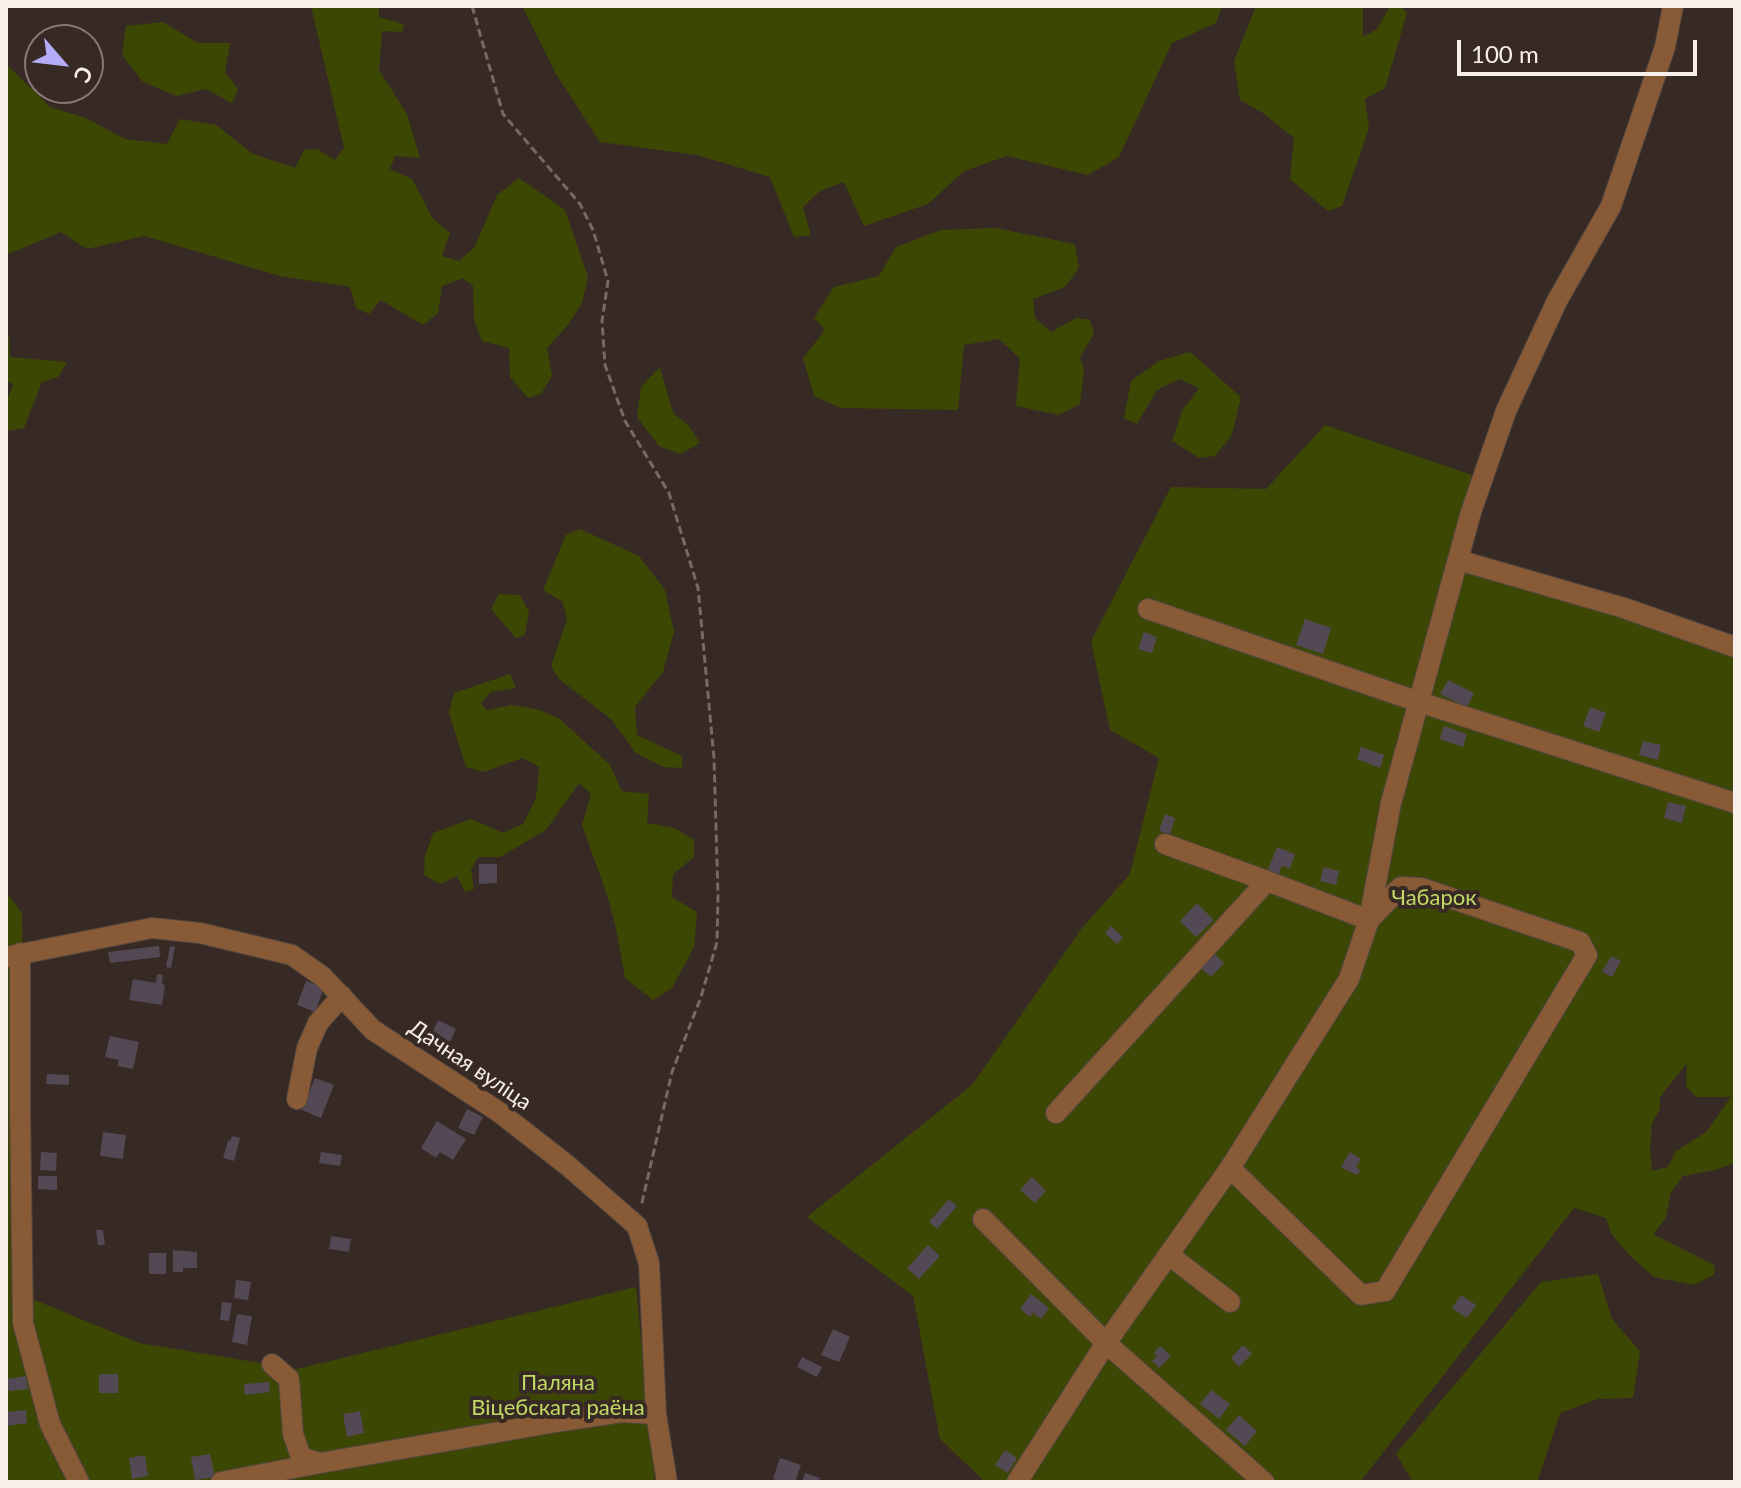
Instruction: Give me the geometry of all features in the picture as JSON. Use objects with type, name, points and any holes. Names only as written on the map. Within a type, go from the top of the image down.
[{"type":"street","points":[[1017,1482],[1106,1343],[1230,1168],[1349,979],[1369,920],[1391,803],[1471,512],[1506,411],[1557,301],[1611,206],[1665,47],[1673,6]]},
{"type":"street","points":[[1458,560],[1624,608],[1735,647]]},
{"type":"street","points":[[1148,609],[1419,702],[1735,803]]},
{"type":"street","points":[[1165,844],[1369,920]]},
{"type":"street","points":[[1056,1113],[1267,881]]},
{"type":"street","points":[[1230,1168],[1361,1295],[1385,1291],[1587,955],[1580,942],[1421,888],[1401,887],[1369,920]]},
{"type":"street","name":"Дачная вуліца","points":[[13,955],[152,928],[200,933],[292,955],[323,977],[373,1030],[499,1112],[567,1165],[637,1226]]},
{"type":"street","points":[[13,955],[15,1272],[23,1323],[50,1424],[79,1482]]},
{"type":"street","points":[[297,1099],[307,1048],[318,1023],[342,996]]},
{"type":"street","points":[[983,1219],[1106,1343],[1264,1482]]},
{"type":"street","points":[[637,1226],[649,1263],[656,1414],[667,1482]]},
{"type":"street","points":[[1169,1255],[1230,1302]]},
{"type":"street","points":[[272,1364],[289,1379],[293,1434],[301,1457],[320,1463]]},
{"type":"street","points":[[221,1482],[577,1419],[622,1412],[656,1414]]},
{"type":"path","points":[[472,6],[503,114],[580,204],[593,230],[608,281],[602,321],[605,365],[625,421],[669,493],[698,588],[714,758],[717,942],[701,997],[672,1072],[637,1226]]},
{"type":"green space","points":[[311,6],[379,6],[379,17],[404,24],[402,32],[382,31],[379,70],[407,114],[420,158],[395,156],[390,169],[412,179],[433,219],[450,233],[442,256],[459,261],[474,248],[497,195],[519,178],[565,210],[588,277],[582,303],[568,325],[547,348],[552,376],[541,394],[528,398],[510,377],[509,348],[482,341],[474,320],[473,286],[463,278],[442,286],[438,313],[423,325],[381,300],[369,314],[356,308],[350,287],[280,276],[144,236],[87,249],[61,232],[6,255],[6,64],[24,82],[24,104],[47,104],[86,118],[125,139],[167,144],[180,119],[216,125],[253,154],[295,168],[304,150],[317,149],[335,160],[344,148]]},
{"type":"green space","points":[[522,6],[1222,6],[1216,23],[1172,43],[1119,157],[1088,175],[1007,156],[964,171],[928,204],[864,226],[844,182],[820,191],[803,207],[811,235],[794,237],[770,177],[697,155],[600,142],[556,74]]},
{"type":"green space","points":[[1256,6],[1363,6],[1363,37],[1377,29],[1390,6],[1400,6],[1407,13],[1385,88],[1365,99],[1369,128],[1342,206],[1328,211],[1290,179],[1294,138],[1263,113],[1240,100],[1234,61]]},
{"type":"green space","points":[[163,22],[198,43],[230,43],[225,73],[238,89],[232,103],[206,89],[176,96],[142,81],[122,55],[126,26]]},
{"type":"green space","points":[[995,228],[1075,244],[1079,268],[1065,287],[1033,299],[1035,318],[1051,332],[1076,318],[1090,320],[1094,334],[1080,357],[1084,371],[1080,404],[1059,415],[1016,406],[1020,359],[999,339],[964,345],[958,410],[841,408],[814,396],[803,358],[825,330],[814,318],[834,287],[879,276],[896,247],[941,230]]},
{"type":"green space","points":[[6,337],[9,337],[10,357],[67,362],[58,377],[42,382],[24,428],[8,431],[6,404],[13,384],[6,380]]},
{"type":"green space","points":[[1190,352],[1241,397],[1232,435],[1215,456],[1199,458],[1172,441],[1182,411],[1199,388],[1179,379],[1157,390],[1137,424],[1124,418],[1131,381],[1159,361]]},
{"type":"green space","points":[[660,367],[673,413],[688,425],[700,443],[680,454],[659,446],[637,417],[641,387]]},
{"type":"green space","name":"Чабарок","points":[[1325,425],[1472,475],[1455,568],[1617,615],[1735,657],[1735,1163],[1683,1176],[1671,1192],[1666,1218],[1653,1234],[1714,1265],[1715,1274],[1694,1285],[1654,1277],[1628,1254],[1611,1233],[1606,1218],[1574,1208],[1360,1482],[985,1482],[940,1439],[913,1296],[807,1217],[972,1085],[1082,928],[1130,874],[1159,758],[1110,730],[1091,641],[1171,487],[1266,489]],"holes":[[[1687,1063],[1686,1086],[1696,1097],[1731,1097],[1706,1132],[1676,1151],[1668,1167],[1652,1171],[1652,1123],[1660,1109],[1660,1097]]]},
{"type":"green space","points":[[580,529],[639,556],[665,590],[674,632],[663,672],[635,707],[637,735],[682,756],[682,768],[664,767],[636,753],[611,719],[559,679],[551,666],[567,619],[563,602],[543,590],[566,535]]},
{"type":"green space","points":[[499,594],[520,595],[529,612],[525,635],[516,638],[491,609]]},
{"type":"green space","points":[[510,674],[516,688],[491,692],[481,703],[487,710],[512,705],[540,710],[560,719],[610,765],[622,791],[649,794],[647,823],[675,828],[694,840],[694,857],[673,874],[672,897],[697,912],[694,947],[672,988],[653,1000],[625,978],[608,898],[582,825],[591,794],[579,783],[546,830],[500,857],[478,857],[471,870],[474,889],[465,892],[457,876],[440,884],[424,875],[425,856],[433,833],[471,819],[503,833],[523,824],[536,798],[539,767],[523,758],[483,772],[466,767],[449,713],[454,693]]},
{"type":"green space","name":"Паляна Віцебскага раёна","points":[[6,892],[22,913],[30,1298],[139,1343],[297,1369],[636,1287],[655,1482],[6,1482]]},
{"type":"green space","points":[[1598,1274],[1612,1319],[1640,1351],[1633,1398],[1598,1399],[1560,1413],[1537,1482],[1413,1482],[1396,1454],[1541,1282]]},
{"type":"building","points":[[1305,619],[1331,628],[1323,654],[1296,645]]},
{"type":"building","points":[[1144,632],[1157,637],[1152,653],[1138,649]]},
{"type":"building","points":[[1448,680],[1474,693],[1467,707],[1440,694]]},
{"type":"building","points":[[1590,707],[1606,713],[1599,732],[1583,726]]},
{"type":"building","points":[[1444,726],[1467,734],[1463,747],[1440,739]]},
{"type":"building","points":[[1643,741],[1661,745],[1658,760],[1639,755]]},
{"type":"building","points":[[1361,747],[1384,755],[1380,768],[1357,759]]},
{"type":"building","points":[[1668,802],[1686,806],[1682,823],[1664,818]]},
{"type":"building","points":[[1165,814],[1175,818],[1170,834],[1159,831]]},
{"type":"building","points":[[1277,847],[1295,854],[1290,869],[1282,866],[1278,876],[1267,872]]},
{"type":"building","points":[[479,864],[497,864],[497,883],[479,884]]},
{"type":"building","points":[[1324,867],[1339,871],[1336,885],[1320,881]]},
{"type":"building","points":[[1197,903],[1214,920],[1196,937],[1180,921]]},
{"type":"building","points":[[1111,926],[1123,937],[1117,944],[1105,933]]},
{"type":"building","points":[[159,946],[160,957],[110,963],[108,952]]},
{"type":"building","points":[[170,946],[175,947],[171,968],[166,967]]},
{"type":"building","points":[[1215,954],[1224,963],[1211,977],[1201,968]]},
{"type":"building","points":[[1611,956],[1621,961],[1612,977],[1602,972]]},
{"type":"building","points":[[157,974],[163,975],[162,984],[165,985],[162,1005],[129,1000],[133,979],[156,983]]},
{"type":"building","points":[[306,981],[324,988],[315,1012],[297,1005]]},
{"type":"building","points":[[438,1020],[456,1029],[447,1048],[429,1039]]},
{"type":"building","points":[[110,1036],[139,1042],[133,1069],[117,1066],[119,1060],[105,1057]]},
{"type":"building","points":[[47,1074],[69,1075],[69,1085],[46,1084]]},
{"type":"building","points":[[315,1078],[334,1085],[321,1118],[302,1110]]},
{"type":"building","points":[[467,1109],[483,1117],[474,1135],[458,1128]]},
{"type":"building","points":[[437,1121],[466,1139],[453,1160],[440,1152],[436,1158],[421,1148]]},
{"type":"building","points":[[103,1132],[126,1135],[123,1159],[100,1156]]},
{"type":"building","points":[[232,1136],[240,1138],[234,1161],[223,1158]]},
{"type":"building","points":[[41,1152],[57,1153],[56,1171],[40,1170]]},
{"type":"building","points":[[321,1152],[342,1155],[340,1166],[319,1163]]},
{"type":"building","points":[[1350,1152],[1361,1159],[1356,1167],[1361,1170],[1357,1175],[1341,1167]]},
{"type":"building","points":[[38,1176],[57,1176],[57,1190],[38,1189]]},
{"type":"building","points":[[1032,1177],[1046,1191],[1035,1203],[1020,1190]]},
{"type":"building","points":[[949,1199],[957,1206],[937,1229],[929,1222]]},
{"type":"building","points":[[96,1230],[103,1230],[105,1245],[98,1245]]},
{"type":"building","points":[[331,1236],[351,1239],[349,1252],[329,1249]]},
{"type":"building","points":[[928,1245],[940,1256],[919,1279],[907,1268]]},
{"type":"building","points":[[173,1250],[197,1252],[197,1268],[173,1272]]},
{"type":"building","points":[[149,1253],[166,1253],[166,1274],[149,1274]]},
{"type":"building","points":[[236,1280],[251,1282],[248,1300],[234,1298]]},
{"type":"building","points":[[1031,1294],[1049,1308],[1041,1319],[1033,1313],[1030,1317],[1020,1309]]},
{"type":"building","points":[[1461,1295],[1476,1305],[1467,1318],[1452,1308]]},
{"type":"building","points":[[222,1302],[232,1303],[229,1321],[220,1320]]},
{"type":"building","points":[[237,1314],[252,1316],[247,1345],[232,1342]]},
{"type":"building","points":[[833,1329],[850,1337],[839,1362],[821,1355]]},
{"type":"building","points":[[1243,1345],[1252,1354],[1239,1367],[1231,1358]]},
{"type":"building","points":[[1160,1346],[1171,1356],[1159,1368],[1152,1361],[1157,1356],[1154,1352]]},
{"type":"building","points":[[802,1357],[822,1367],[817,1377],[797,1367]]},
{"type":"building","points":[[99,1374],[118,1374],[118,1393],[99,1393]]},
{"type":"building","points":[[26,1376],[28,1389],[9,1391],[7,1379]]},
{"type":"building","points":[[269,1382],[270,1392],[245,1395],[244,1384]]},
{"type":"building","points":[[1211,1390],[1230,1404],[1219,1419],[1200,1404]]},
{"type":"building","points":[[26,1410],[27,1423],[6,1426],[6,1412]]},
{"type":"building","points":[[360,1411],[364,1433],[347,1437],[343,1414]]},
{"type":"building","points":[[1239,1415],[1257,1431],[1245,1446],[1226,1430]]},
{"type":"building","points":[[1005,1450],[1017,1458],[1008,1473],[995,1465]]},
{"type":"building","points":[[210,1454],[215,1477],[195,1480],[191,1457]]},
{"type":"building","points":[[145,1455],[148,1476],[132,1479],[129,1458]]},
{"type":"building","points":[[780,1458],[801,1465],[795,1482],[773,1479]]},
{"type":"building","points":[[805,1473],[820,1478],[819,1482],[802,1482]]}]
